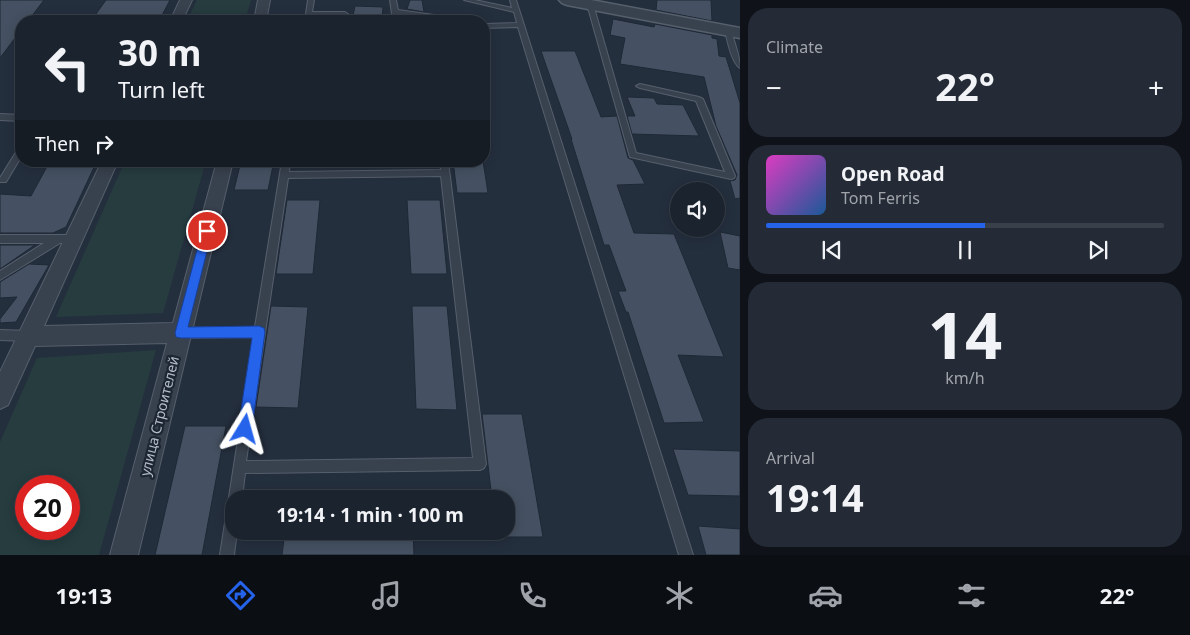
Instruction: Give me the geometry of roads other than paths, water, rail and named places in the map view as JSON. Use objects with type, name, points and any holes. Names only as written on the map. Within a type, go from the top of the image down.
[{"type":"street","points":[[179,15],[186,0]]},
{"type":"street","points":[[261,15],[264,0]]},
{"type":"street","points":[[567,0],[734,32]]},
{"type":"street","points":[[0,397],[29,336],[66,239],[107,167]]},
{"type":"street","name":"улица Строителей","points":[[124,555],[223,167]]},
{"type":"street","points":[[29,336],[181,333]]},
{"type":"lane","points":[[309,15],[311,0]]},
{"type":"lane","points":[[393,0],[396,12],[423,15]]},
{"type":"lane","points":[[467,0],[517,11]]},
{"type":"lane","points":[[513,0],[686,555]]},
{"type":"lane","points":[[590,4],[633,155],[731,176],[699,99],[640,86]]},
{"type":"lane","points":[[490,26],[521,25]]},
{"type":"lane","points":[[734,32],[740,66]]},
{"type":"lane","points":[[0,117],[15,118]]},
{"type":"lane","points":[[4,180],[15,161]]},
{"type":"lane","points":[[236,490],[285,167]]},
{"type":"lane","points":[[239,467],[480,464],[445,167]]},
{"type":"lane","points":[[284,175],[445,172]]},
{"type":"lane","points":[[0,239],[66,239]]},
{"type":"lane","points":[[0,276],[66,239]]},
{"type":"lane","points":[[181,333],[259,332]]},
{"type":"lane","points":[[0,335],[29,336]]},
{"type":"lane","points":[[226,555],[228,540]]}]
